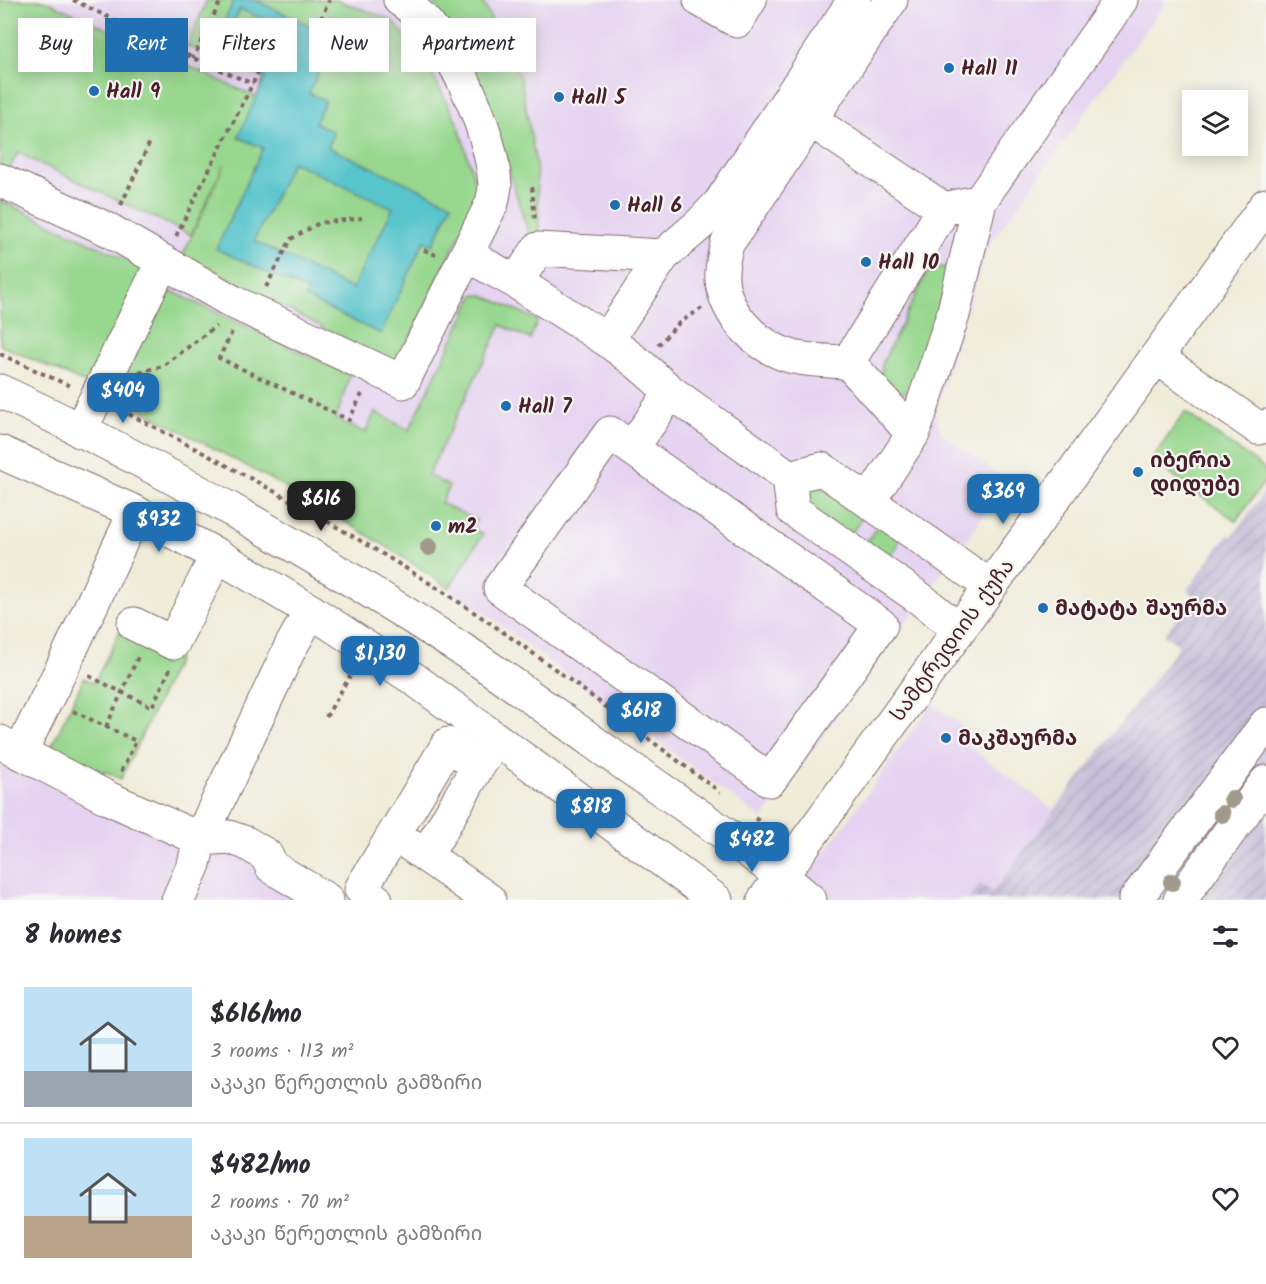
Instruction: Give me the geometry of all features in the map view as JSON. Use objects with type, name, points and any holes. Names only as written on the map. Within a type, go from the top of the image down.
[{"type":"main road","points":[[0,180],[109,230],[238,304],[403,382],[492,203],[495,187],[487,136],[474,102],[446,51],[427,23],[400,0]]},
{"type":"main road","points":[[700,0],[737,21],[750,0]]},
{"type":"main road","points":[[607,340],[663,256],[720,203],[854,0]]},
{"type":"main road","points":[[891,0],[727,244],[723,260],[722,281],[729,304],[744,328],[768,348],[794,357],[848,362],[913,434]]},
{"type":"main road","points":[[869,501],[913,434],[953,315],[980,201],[1122,0]]},
{"type":"main road","points":[[809,119],[944,209]]},
{"type":"main road","points":[[848,362],[944,209],[980,201]]},
{"type":"main road","name":"სამტრედიის ქუჩა","points":[[773,888],[1266,205]]},
{"type":"main road","points":[[516,282],[538,249],[663,256]]},
{"type":"main road","points":[[467,255],[516,282],[607,340],[671,392],[789,477],[793,510],[922,600],[959,630]]},
{"type":"main road","points":[[80,431],[163,261]]},
{"type":"main road","points":[[1156,357],[1258,428],[1266,426]]},
{"type":"main road","points":[[0,391],[206,496],[326,564],[428,628],[478,661],[773,888],[810,900]]},
{"type":"main road","points":[[632,448],[671,392]]},
{"type":"main road","points":[[610,433],[632,448],[881,625],[771,780],[500,588],[610,433]]},
{"type":"main road","points":[[0,452],[135,512],[217,555],[311,611],[414,679],[716,900]]},
{"type":"main road","points":[[789,477],[822,469],[990,586]]},
{"type":"main road","points":[[135,512],[48,699],[10,748],[108,798],[200,839],[229,837],[246,843],[266,855],[272,867],[327,900]]},
{"type":"main road","points":[[152,633],[217,555]]},
{"type":"main road","points":[[178,900],[194,864],[200,839],[290,648],[311,611]]},
{"type":"main road","points":[[1135,900],[1266,724]]},
{"type":"main road","points":[[426,856],[478,766],[497,739]]},
{"type":"main road","points":[[376,900],[361,889],[448,744],[478,766]]},
{"type":"main road","points":[[1180,900],[1266,782]]},
{"type":"main road","points":[[394,834],[489,900]]},
{"type":"path","points":[[73,0],[193,58],[253,84]]},
{"type":"path","points":[[213,18],[221,0]]},
{"type":"path","points":[[321,18],[329,0]]},
{"type":"path","points":[[193,58],[200,44]]},
{"type":"path","points":[[163,261],[258,72]]},
{"type":"path","points":[[109,230],[150,142]]},
{"type":"path","points":[[532,187],[538,249]]},
{"type":"path","points":[[272,274],[291,239],[319,224],[362,218]]},
{"type":"path","points":[[639,364],[679,323],[726,293]]},
{"type":"path","points":[[238,304],[219,358],[349,420],[374,369]]},
{"type":"path","points":[[101,388],[163,366],[217,325],[238,304]]},
{"type":"path","points":[[0,354],[101,388],[338,527],[451,597],[562,675],[724,796]]},
{"type":"path","points":[[64,664],[122,692],[152,707],[177,655],[152,633],[122,692],[106,727]]},
{"type":"path","points":[[326,717],[350,676]]},
{"type":"path","points":[[48,699],[136,741],[108,798]]},
{"type":"path","points":[[751,814],[765,824]]},
{"type":"shaded area","points":[[0,0],[1163,0],[1166,2],[989,245],[961,325],[935,412],[941,433],[1008,482],[762,819],[474,605],[393,549],[244,464],[111,394],[0,345]]},
{"type":"shaded area","points":[[1266,489],[1266,900],[968,900],[980,884],[992,892],[1168,661],[1179,645],[1164,635],[1193,595],[1187,590],[1228,534],[1232,537]]},
{"type":"shaded area","points":[[932,703],[971,733],[964,743],[1054,810],[991,892],[980,884],[968,900],[825,900],[803,883]]},
{"type":"shaded area","points":[[0,738],[220,844],[317,900],[0,900]]},
{"type":"green space","points":[[0,0],[44,0],[83,18],[18,18],[18,72],[93,72],[93,22],[105,28],[105,72],[188,72],[188,66],[256,97],[264,78],[251,72],[297,72],[297,18],[200,18],[200,50],[188,47],[207,0],[336,0],[386,18],[309,18],[309,72],[389,72],[389,19],[392,20],[401,31],[401,72],[431,72],[459,126],[479,196],[396,366],[183,255],[224,165],[191,235],[18,153],[5,177],[0,175]]},
{"type":"green space","points":[[437,0],[480,0],[491,18],[436,18],[434,14]]},
{"type":"green space","points":[[465,72],[517,72],[521,80],[536,164],[539,229],[544,254],[535,254],[496,130]]},
{"type":"green space","points":[[0,200],[153,272],[92,386],[0,345]]},
{"type":"green space","points":[[939,267],[951,268],[916,385],[906,392],[894,393],[880,378],[883,362],[926,274]]},
{"type":"green space","points":[[171,291],[350,375],[336,419],[365,433],[375,412],[409,430],[474,295],[483,295],[538,320],[530,339],[501,325],[428,475],[449,486],[441,503],[476,520],[472,528],[483,534],[449,588],[325,510],[111,394]]},
{"type":"green space","points":[[1185,412],[1266,470],[1266,480],[1236,521],[1151,460]]},
{"type":"green space","points":[[810,482],[866,512],[849,537],[805,507],[802,491]]},
{"type":"green space","points":[[881,521],[898,537],[895,550],[884,558],[863,547]]},
{"type":"green space","points":[[120,631],[178,659],[121,779],[105,771],[102,777],[49,752],[84,678],[94,683]]},
{"type":"water","points":[[234,0],[255,0],[294,18],[260,18],[240,9],[236,18],[226,18]]},
{"type":"water","points":[[297,19],[309,25],[309,72],[319,72],[309,93],[325,101],[315,123],[334,132],[328,147],[452,204],[433,245],[424,241],[381,334],[305,298],[308,291],[216,249],[263,148],[238,137],[265,78],[252,72],[297,72]],"holes":[[[292,162],[393,208],[352,289],[254,241]]]},
{"type":"place","name":"Hall 11","points":[[949,68]]},
{"type":"place","name":"Hall 9","points":[[94,91]]},
{"type":"place","name":"Hall 5","points":[[559,97]]},
{"type":"place","name":"Hall 6","points":[[615,205]]},
{"type":"place","name":"Hall 10","points":[[866,262]]},
{"type":"place","name":"Hall 7","points":[[506,406]]},
{"type":"place","name":"იბერია დიდუბე","points":[[1138,472]]},
{"type":"place","name":"m2","points":[[436,526]]},
{"type":"place","name":"მატატა შაურმა","points":[[1043,608]]},
{"type":"place","name":"მაკშაურმა","points":[[946,738]]}]
